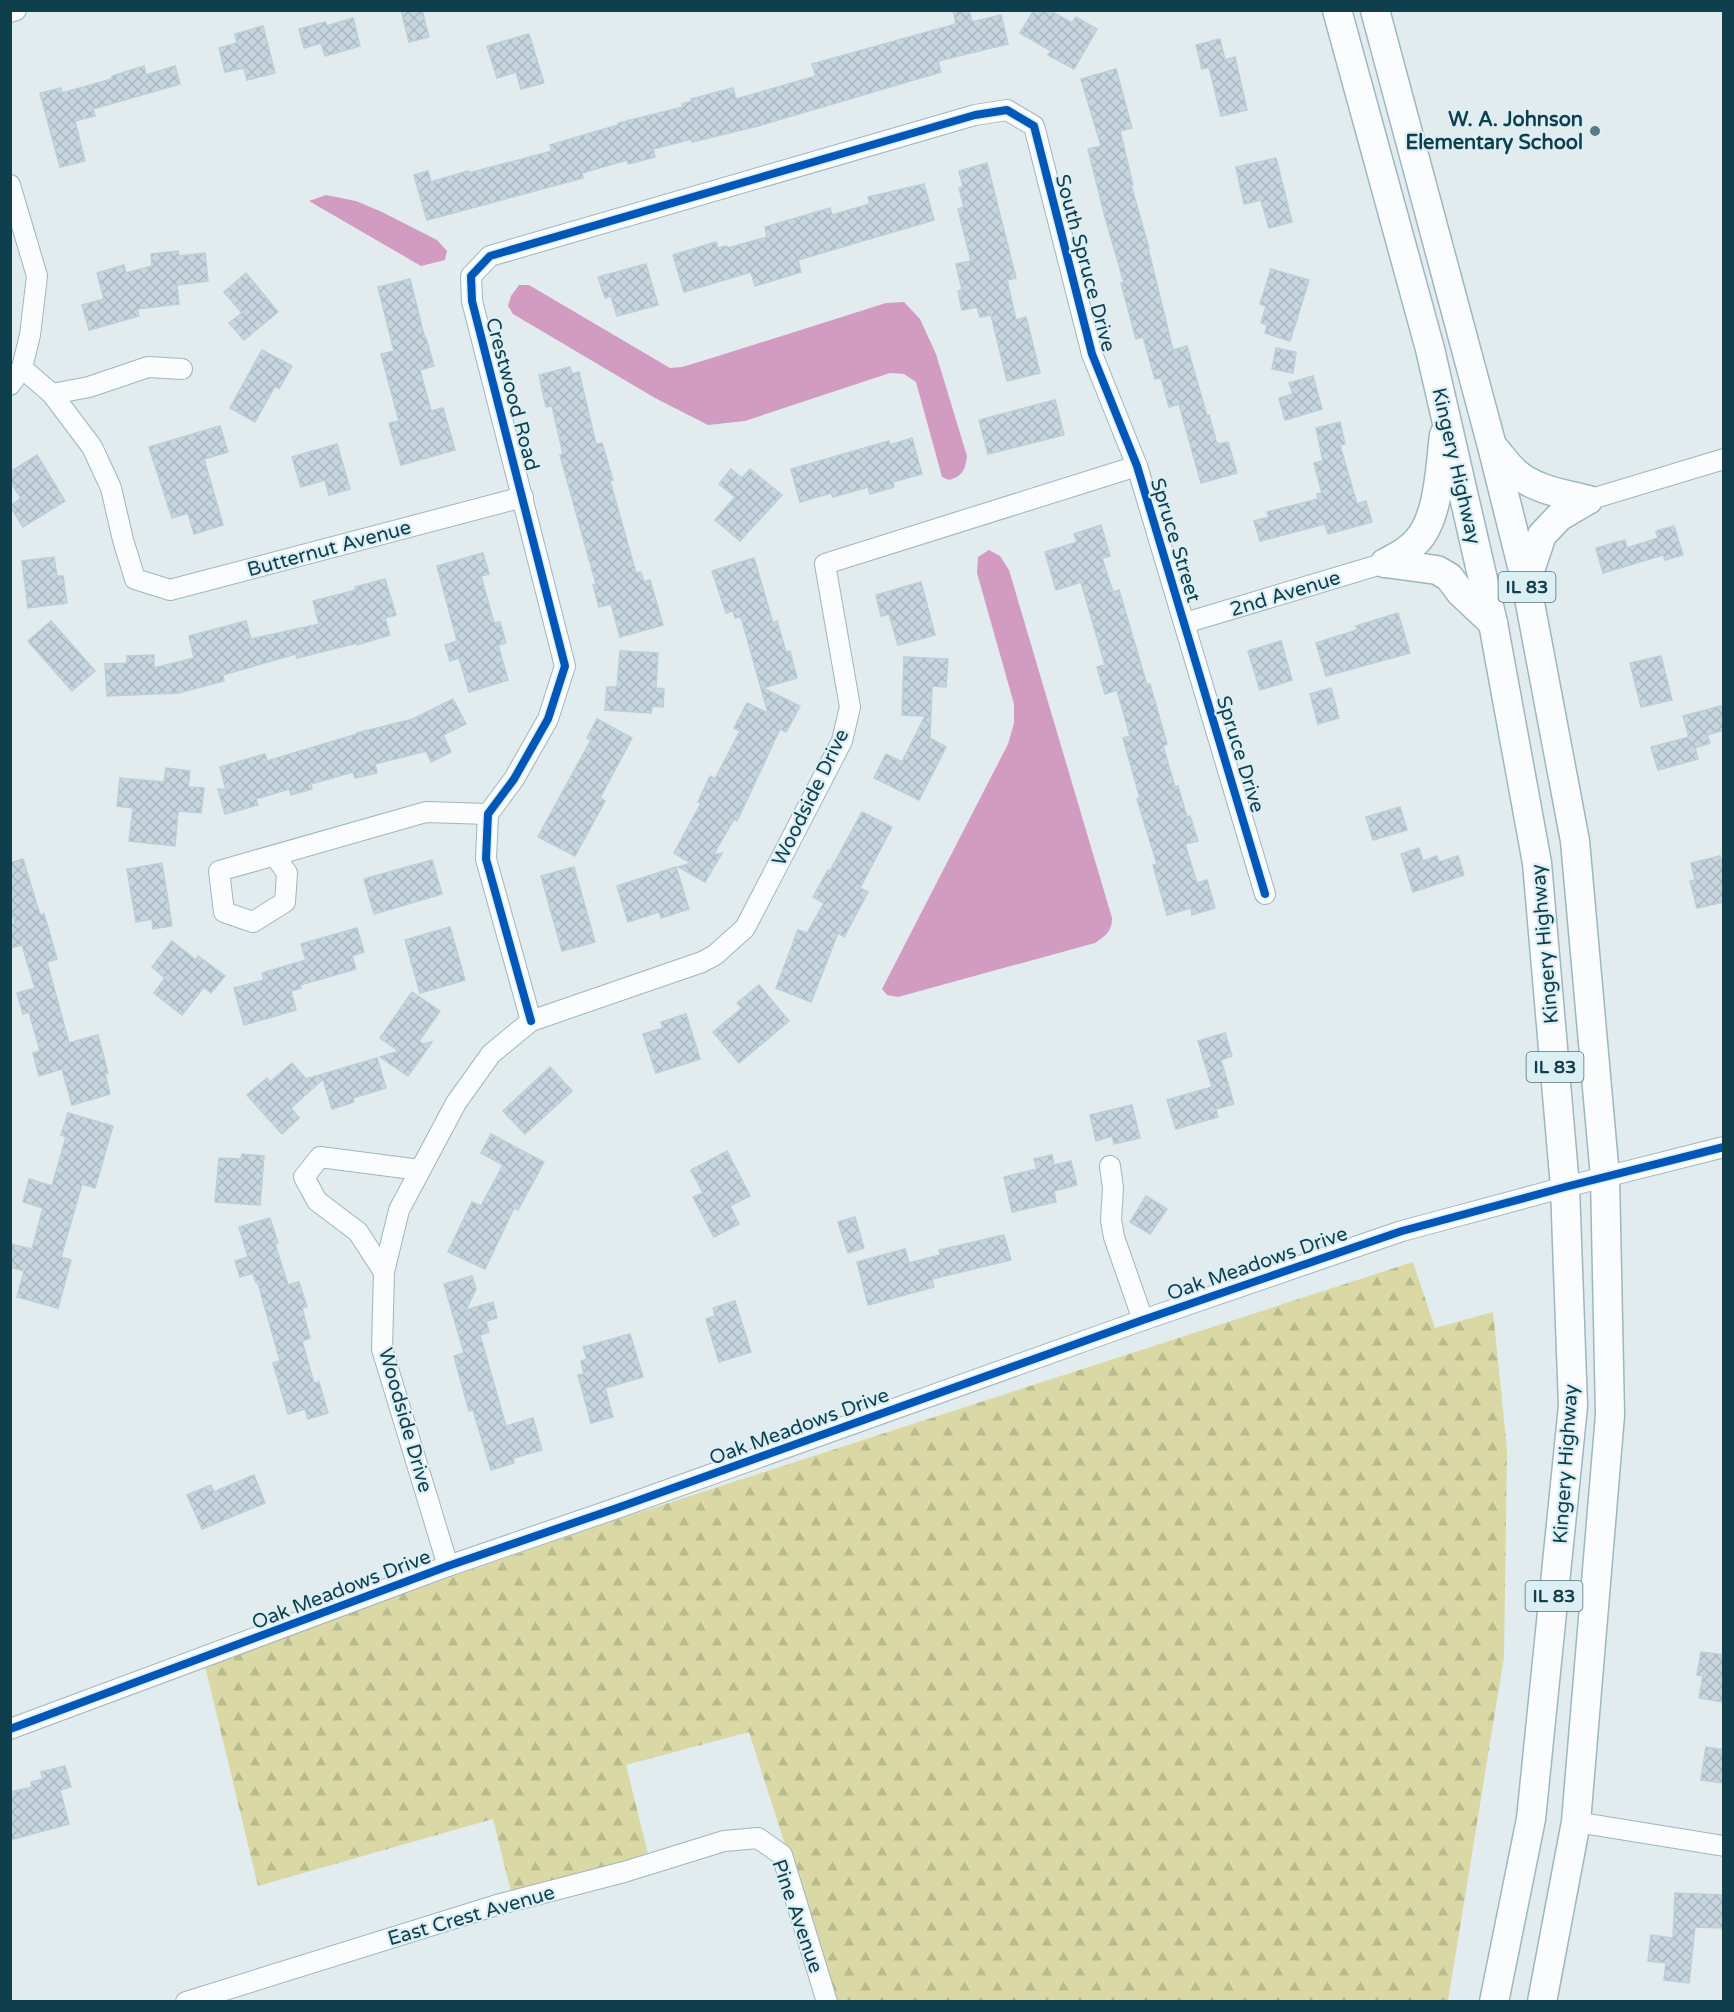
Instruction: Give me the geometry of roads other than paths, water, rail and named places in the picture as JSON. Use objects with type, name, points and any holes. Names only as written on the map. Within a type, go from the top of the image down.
[{"type":"highway","name":"Kingery Highway","points":[[1337,10],[1426,338],[1493,623],[1537,863],[1565,1187],[1573,1406],[1531,1819],[1494,2001]]},
{"type":"highway","name":"Kingery Highway","points":[[1375,10],[1492,446],[1526,582],[1575,841],[1605,1177],[1610,1414],[1576,1822],[1542,2001]]},
{"type":"highway","points":[[1385,563],[1417,542],[1430,521],[1446,422]]},
{"type":"highway","points":[[1492,446],[1517,474],[1533,484],[1554,492],[1588,500]]},
{"type":"highway","points":[[1526,582],[1542,535],[1559,517],[1588,500]]},
{"type":"highway","points":[[1385,563],[1437,570],[1449,577],[1461,593],[1493,623]]},
{"type":"street","points":[[10,12],[16,10]]},
{"type":"street","name":"South Spruce Drive","points":[[975,116],[1007,110],[1034,126],[1092,354],[1137,466]]},
{"type":"street","name":"Crestwood Road","points":[[488,814],[514,779],[548,719],[565,666],[472,301],[471,276],[490,256],[975,116]]},
{"type":"street","points":[[10,184],[37,276],[30,336],[22,368],[10,385]]},
{"type":"street","points":[[22,368],[52,394],[89,387],[148,367],[182,369]]},
{"type":"street","name":"Butternut Avenue","points":[[52,394],[92,447],[111,488],[135,579],[170,590],[523,497]]},
{"type":"street","points":[[1588,500],[1724,459]]},
{"type":"street","name":"Spruce Street","points":[[1137,466],[1185,623]]},
{"type":"street","name":"Woodside Drive","points":[[448,1566],[382,1349],[384,1272],[399,1210],[456,1103],[491,1054],[531,1021],[702,962],[715,955],[745,928],[842,741],[850,707],[825,564],[1137,466]]},
{"type":"street","name":"2nd Avenue","points":[[1185,623],[1385,563]]},
{"type":"street","name":"Spruce Drive","points":[[1185,623],[1266,894]]},
{"type":"street","points":[[275,856],[426,812],[488,814],[486,858],[531,1021]]},
{"type":"street","name":"Oak Meadows Drive","points":[[10,1729],[448,1566],[628,1505],[1143,1320],[1402,1231],[1724,1147]]},
{"type":"street","points":[[384,1272],[358,1232],[317,1201],[304,1177],[320,1157],[420,1170]]},
{"type":"street","points":[[1110,1166],[1113,1188],[1111,1220],[1114,1237],[1143,1320]]},
{"type":"street","points":[[1576,1822],[1724,1846]]},
{"type":"street","name":"East Crest Avenue","points":[[186,2001],[250,1992],[334,1954],[497,1905],[624,1872],[724,1841],[758,1838]]},
{"type":"street","name":"Pine Avenue","points":[[758,1838],[782,1855],[827,2001]]},
{"type":"place","name":"W. A. Johnson Elementary School","points":[[1595,131]]}]
